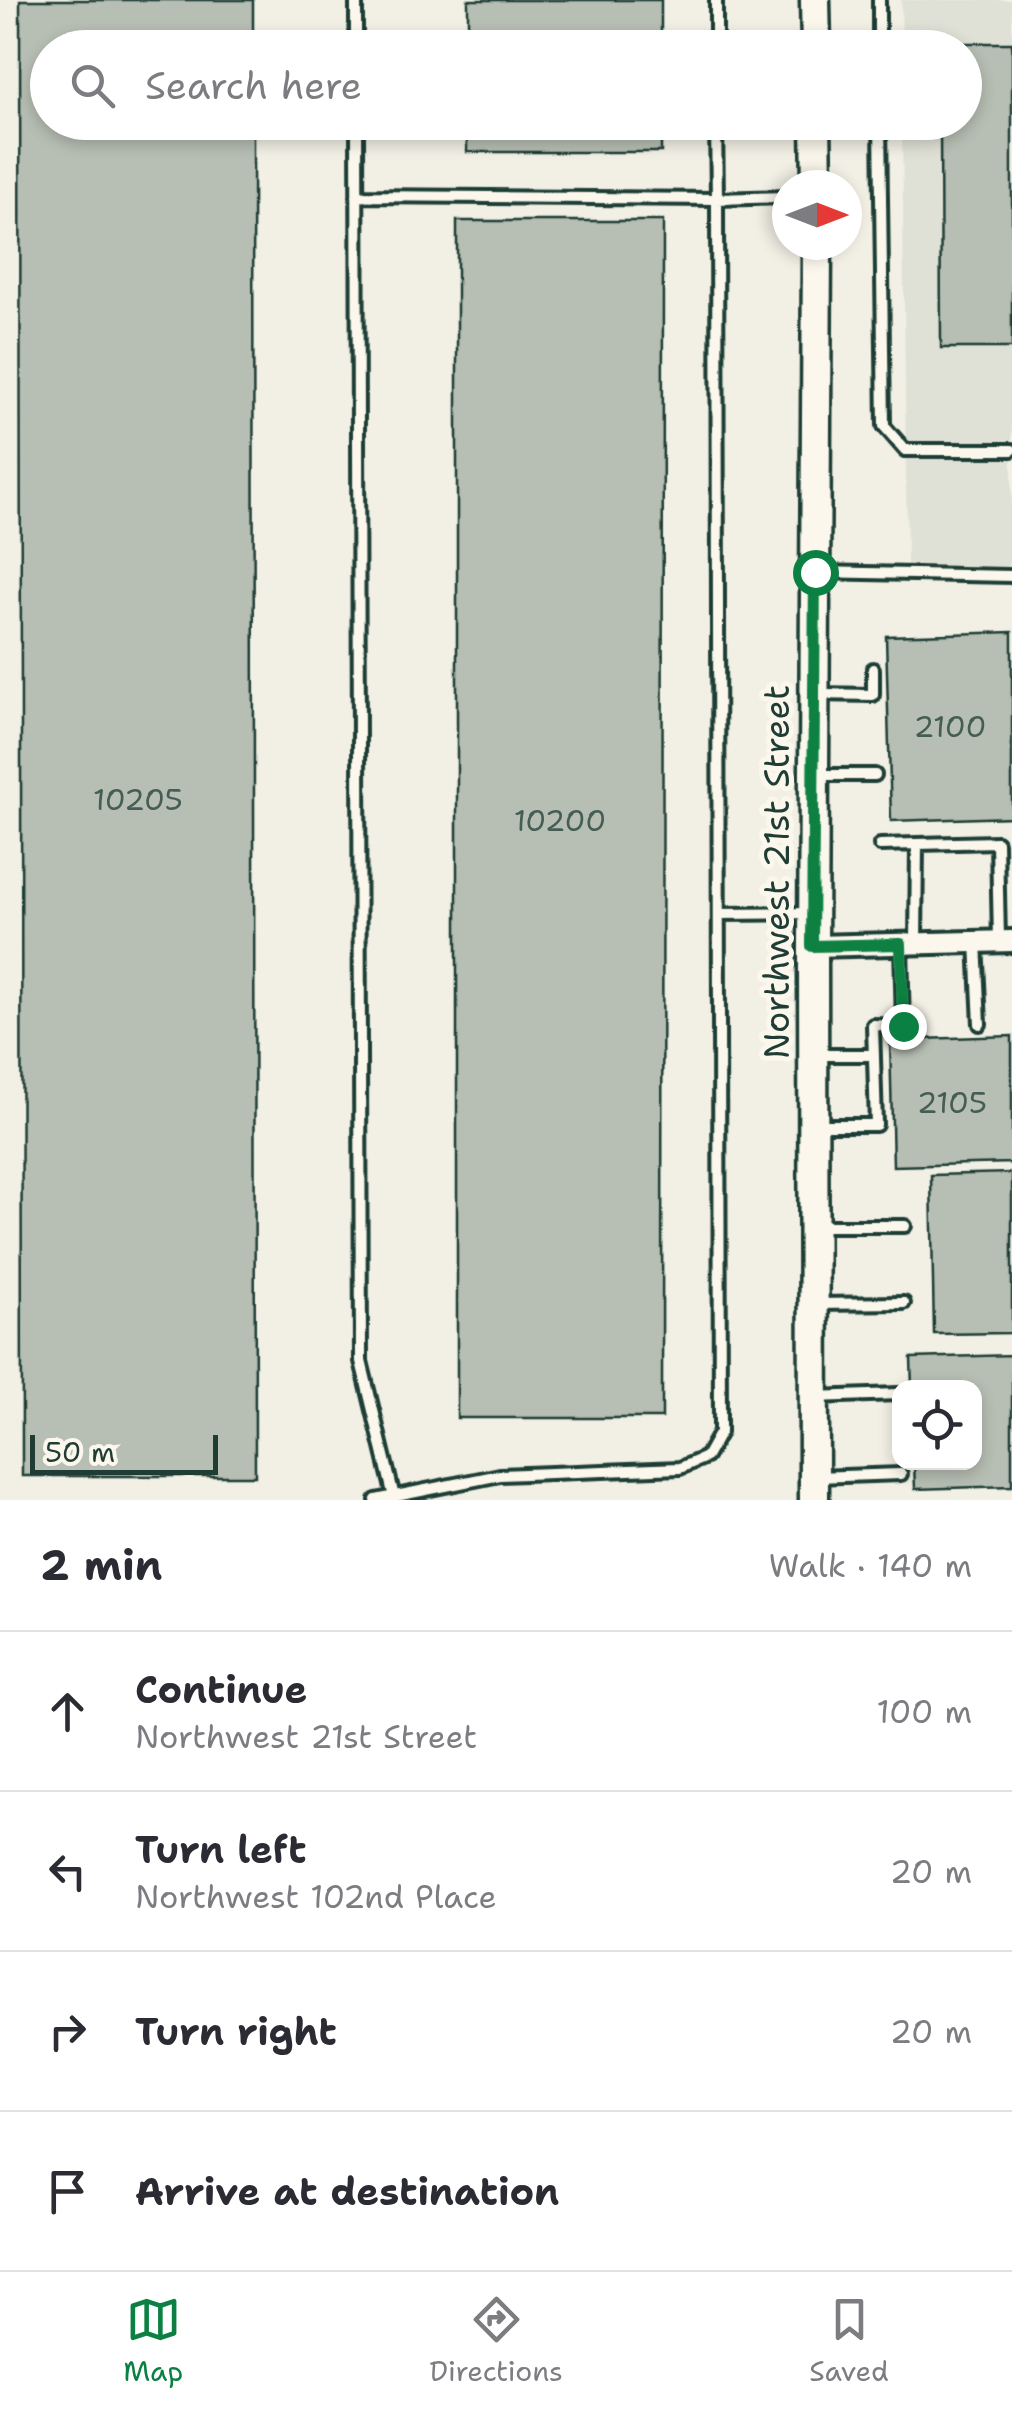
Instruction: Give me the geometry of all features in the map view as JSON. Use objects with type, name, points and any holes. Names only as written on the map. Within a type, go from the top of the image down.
[{"type":"street","points":[[816,0],[816,30]]},
{"type":"street","points":[[816,140],[817,170]]},
{"type":"street","name":"Northwest 21st Street","points":[[814,1489],[812,946],[817,260]]},
{"type":"street","points":[[812,946],[1006,941]]},
{"type":"lane","points":[[356,0],[356,30]]},
{"type":"lane","points":[[716,0],[716,30]]},
{"type":"lane","points":[[879,0],[879,30]]},
{"type":"lane","points":[[356,140],[361,1361],[394,1498]]},
{"type":"lane","points":[[376,1500],[500,1475],[680,1468],[706,1457],[714,1446],[721,1418],[716,140]]},
{"type":"lane","points":[[880,140],[884,426],[905,450],[1012,450]]},
{"type":"lane","points":[[357,196],[772,197]]},
{"type":"lane","points":[[815,572],[1012,576]]},
{"type":"lane","points":[[814,694],[873,695],[873,669]]},
{"type":"lane","points":[[814,774],[875,775]]},
{"type":"lane","points":[[880,845],[998,842],[1006,941]]},
{"type":"lane","points":[[813,1124],[876,1124],[873,1025],[903,1026],[917,844]]},
{"type":"lane","points":[[719,914],[813,912]]},
{"type":"lane","points":[[976,942],[980,1024]]},
{"type":"lane","points":[[813,1055],[874,1054]]},
{"type":"lane","points":[[813,1226],[905,1226]]},
{"type":"lane","points":[[814,1304],[904,1303]]},
{"type":"lane","points":[[814,1396],[892,1394]]},
{"type":"lane","points":[[814,1489],[902,1474]]},
{"type":"shaded area","points":[[901,0],[1012,0],[1012,566],[907,567],[902,140],[982,140],[982,30],[902,30]]},
{"type":"building","points":[[20,0],[253,0],[253,30],[30,30],[30,140],[253,140],[255,1476],[22,1476]]},
{"type":"building","points":[[468,0],[661,0],[661,30],[468,30]]},
{"type":"building","points":[[982,43],[1012,43],[1012,348],[941,348],[940,140],[982,140]]},
{"type":"building","points":[[467,140],[661,140],[661,152],[467,152]]},
{"type":"building","points":[[457,221],[663,221],[662,1418],[457,1418]]},
{"type":"building","points":[[1012,632],[1012,817],[891,821],[886,636]]},
{"type":"building","points":[[1012,1036],[1012,1163],[893,1166],[890,1040]]},
{"type":"building","points":[[1012,1173],[1012,1333],[934,1334],[931,1175]]},
{"type":"building","points":[[1012,1355],[1012,1486],[915,1489],[914,1470],[982,1470],[982,1380],[912,1380],[911,1358]]},
{"type":"route","points":[[815,572],[812,946],[901,944],[903,1026]]}]
